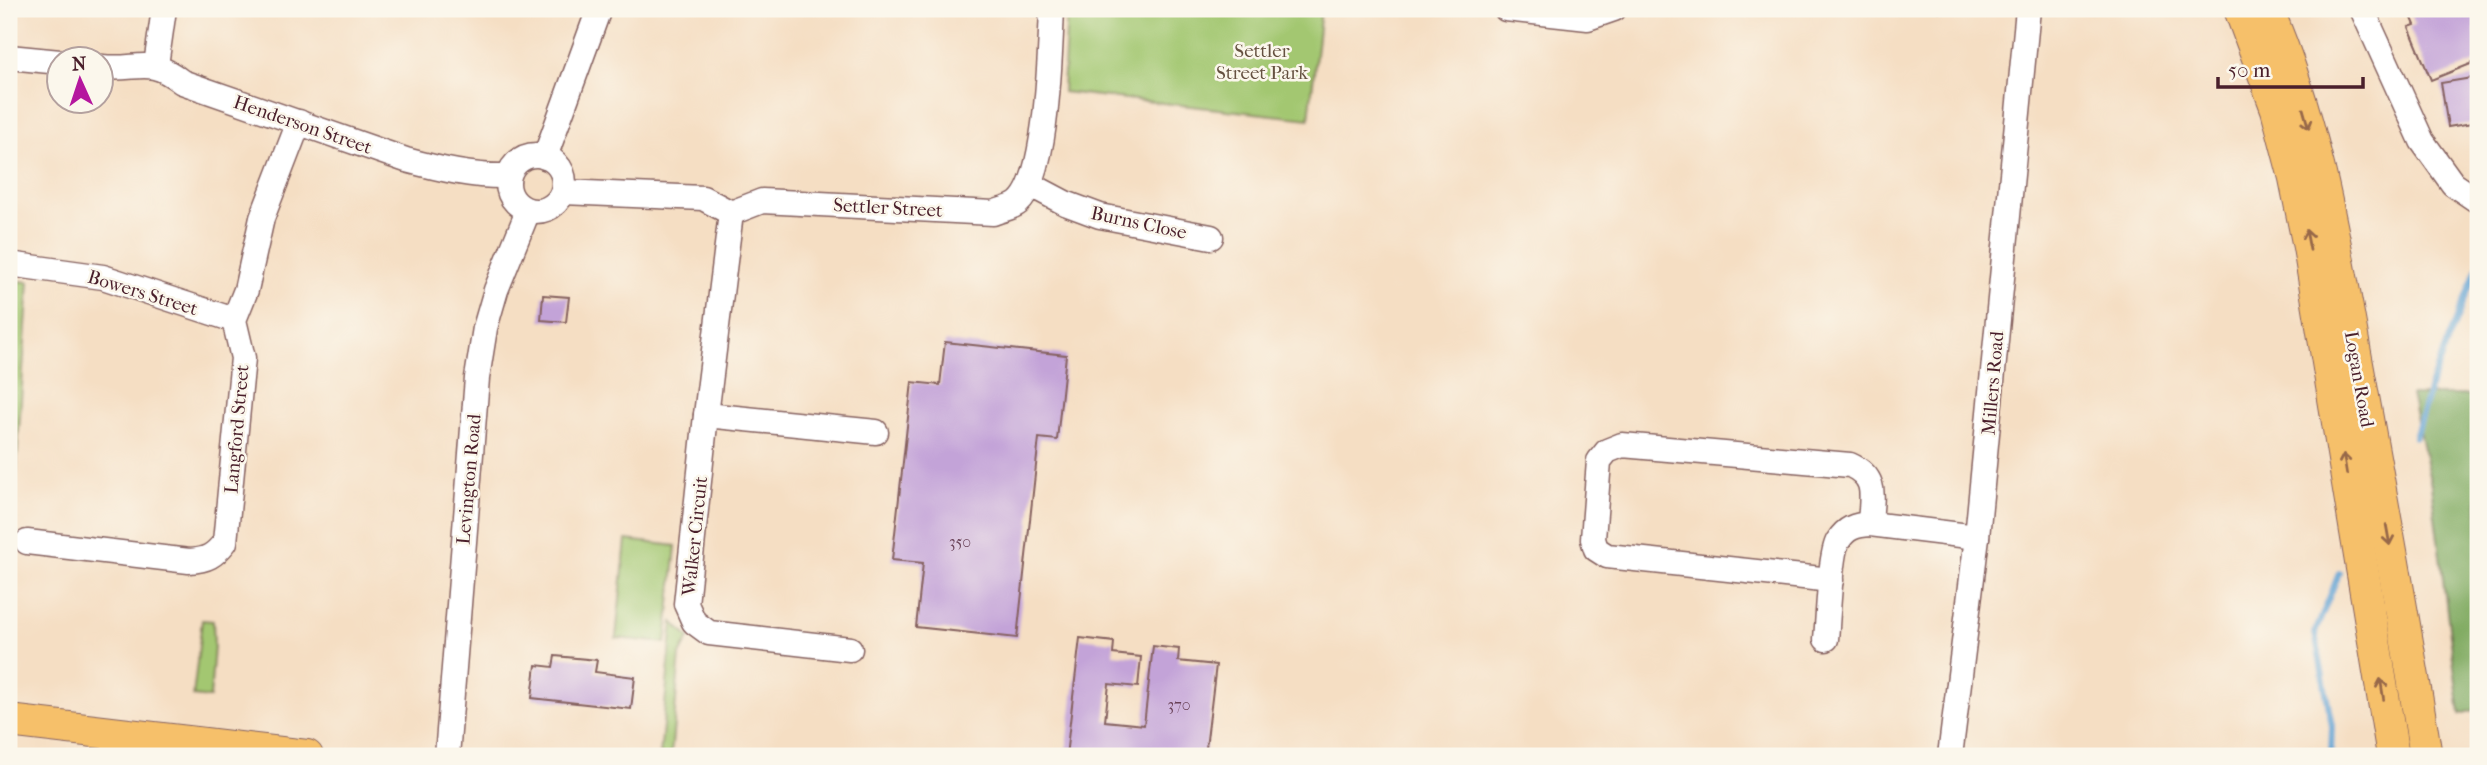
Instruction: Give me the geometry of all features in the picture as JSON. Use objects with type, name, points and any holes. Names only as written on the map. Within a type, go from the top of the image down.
[{"type":"main road","name":"Logan Road","points":[[2240,9],[2277,109],[2298,192],[2393,756]]},
{"type":"main road","name":"Logan Road","points":[[2267,9],[2297,88],[2328,208],[2426,756]]},
{"type":"main road","points":[[9,722],[307,756]]},
{"type":"street","points":[[116,69],[156,65],[164,9]]},
{"type":"street","points":[[545,157],[599,9]]},
{"type":"street","points":[[1031,185],[1043,139],[1052,9]]},
{"type":"street","points":[[1506,9],[1588,18],[1614,9]]},
{"type":"street","name":"Millers Road","points":[[1950,756],[1977,537],[2028,9]]},
{"type":"street","points":[[2362,9],[2422,141],[2453,184],[2477,200]]},
{"type":"street","points":[[9,57],[46,61]]},
{"type":"street","name":"Henderson Street","points":[[156,65],[182,82],[406,160],[483,177],[508,176]]},
{"type":"street","points":[[234,320],[246,290],[262,218],[299,122]]},
{"type":"street","points":[[545,157],[561,171],[563,192],[549,208],[528,211],[511,198],[508,176],[522,158],[545,157]]},
{"type":"street","name":"Settler Street","points":[[731,213],[761,201],[993,213],[1017,203],[1031,185]]},
{"type":"street","name":"Burns Close","points":[[1031,185],[1065,203],[1100,216],[1210,237]]},
{"type":"street","points":[[563,192],[703,198],[731,213]]},
{"type":"street","name":"Levington Road","points":[[447,756],[477,378],[492,303],[528,211]]},
{"type":"street","name":"Walker Circuit","points":[[731,213],[686,604],[694,622],[709,633],[849,649]]},
{"type":"street","name":"Bowers Street","points":[[9,264],[103,277],[234,320]]},
{"type":"street","name":"Langford Street","points":[[27,542],[189,561],[206,560],[215,554],[225,542],[228,529],[242,371],[243,358],[234,320]]},
{"type":"street","points":[[706,415],[876,432]]},
{"type":"street","points":[[1831,580],[1607,556],[1596,549],[1593,538],[1599,461],[1607,451],[1622,445],[1850,465],[1864,471],[1871,482],[1870,524]]},
{"type":"street","points":[[1826,639],[1836,543],[1847,529],[1870,524],[1977,537]]},
{"type":"green space","name":"Settler Street Park","points":[[1067,9],[1321,9],[1309,119],[1063,92]]},
{"type":"green space","points":[[9,280],[29,282],[10,563],[9,563]]},
{"type":"green space","points":[[2411,395],[2478,395],[2478,709],[2460,714],[2431,485]]},
{"type":"green space","points":[[626,540],[676,546],[666,643],[616,638]]},
{"type":"green space","points":[[202,620],[213,621],[210,698],[193,696]]},
{"type":"green space","points":[[673,622],[689,638],[680,655],[671,756],[660,756]]},
{"type":"building","points":[[1937,9],[1976,9],[1975,14]]},
{"type":"building","points":[[2408,9],[2477,9],[2478,28],[2474,30],[2478,41],[2478,61],[2431,80],[2409,27],[2415,25]]},
{"type":"building","points":[[2478,77],[2478,122],[2448,127],[2441,83]]},
{"type":"building","points":[[543,295],[569,297],[566,322],[541,320]]},
{"type":"building","points":[[945,342],[1066,355],[1057,440],[1039,438],[1017,638],[916,627],[923,563],[892,560],[912,382],[940,385]]},
{"type":"building","points":[[1080,638],[1114,642],[1113,654],[1141,657],[1138,687],[1109,684],[1105,721],[1144,725],[1153,646],[1179,649],[1178,661],[1216,665],[1205,756],[1066,756]]},
{"type":"building","points":[[555,656],[597,660],[595,672],[635,677],[631,709],[532,698],[536,665],[553,667]]},
{"type":"waterway","points":[[2415,437],[2433,378],[2478,266]]},
{"type":"waterway","points":[[2331,756],[2332,726],[2315,633],[2339,573]]}]
